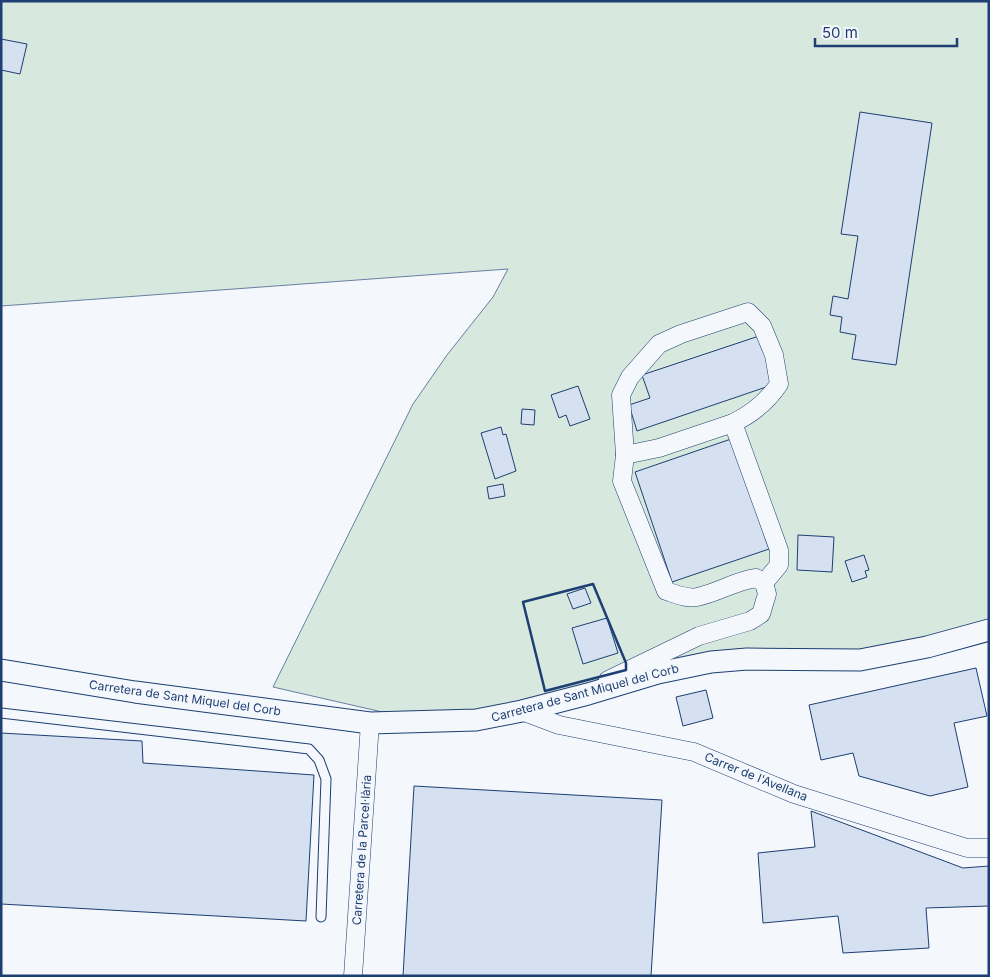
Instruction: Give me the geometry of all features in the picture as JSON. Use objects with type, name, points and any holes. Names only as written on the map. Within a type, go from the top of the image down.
[{"type":"street","points":[[572,698],[699,636],[750,621],[761,614],[767,594],[764,583],[756,578],[743,579],[696,597],[666,592],[622,481],[625,455],[621,395],[630,377],[659,344],[681,334],[748,312],[762,326],[774,355],[779,384],[770,396],[749,415],[733,423],[659,448],[625,455]]},
{"type":"street","points":[[733,423],[779,550],[779,565],[764,583]]},
{"type":"street","name":"Carretera de Sant Miquel del Corb","points":[[1,670],[135,692],[370,723],[476,720],[522,711],[658,673],[711,662],[746,659],[860,660],[927,647],[989,630]]},
{"type":"street","name":"Carrer de l'Avellana","points":[[522,711],[559,725],[694,752],[794,794],[967,848],[989,848]]},
{"type":"street","name":"Carretera de la Parcel·lària","points":[[353,976],[370,723]]},
{"type":"lane","points":[[1,713],[309,749],[319,760],[326,779],[321,917]]},
{"type":"shaded area","points":[[1,1],[989,1],[989,635],[737,663],[574,706],[404,717],[273,687],[413,404],[447,355],[493,297],[508,269],[1,306]]},
{"type":"building","points":[[1,39],[27,44],[20,74],[1,70]]},
{"type":"building","points":[[860,112],[932,123],[896,365],[852,359],[856,335],[840,332],[842,317],[830,315],[833,296],[848,299],[858,236],[841,234]]},
{"type":"building","points":[[759,336],[775,384],[637,431],[629,405],[650,398],[642,375]]},
{"type":"building","points":[[578,386],[590,419],[570,426],[566,415],[559,418],[551,395]]},
{"type":"building","points":[[522,409],[535,410],[534,425],[521,424]]},
{"type":"building","points":[[501,427],[503,435],[506,434],[516,471],[495,479],[481,433]]},
{"type":"building","points":[[731,439],[769,549],[672,582],[635,472]]},
{"type":"building","points":[[503,484],[505,496],[489,499],[487,487]]},
{"type":"building","points":[[798,535],[834,537],[832,572],[797,570]]},
{"type":"building","points":[[864,555],[869,570],[865,571],[867,577],[852,582],[845,561]]},
{"type":"building","points":[[585,588],[591,603],[573,609],[567,594]]},
{"type":"building","points":[[607,618],[618,653],[583,664],[572,628]]},
{"type":"building","points":[[976,668],[987,716],[954,723],[968,787],[930,796],[859,776],[853,753],[821,760],[809,705]]},
{"type":"building","points":[[706,690],[713,718],[683,726],[676,697]]},
{"type":"building","points":[[1,733],[142,741],[143,763],[314,775],[306,921],[1,904]]},
{"type":"building","points":[[414,786],[662,800],[651,976],[403,976]]},
{"type":"building","points":[[811,811],[963,868],[989,866],[989,906],[926,908],[929,948],[843,953],[838,916],[763,923],[758,853],[815,847]]},
{"type":"wall","points":[[593,584],[626,663],[626,670],[545,691],[523,602],[593,584]]}]
